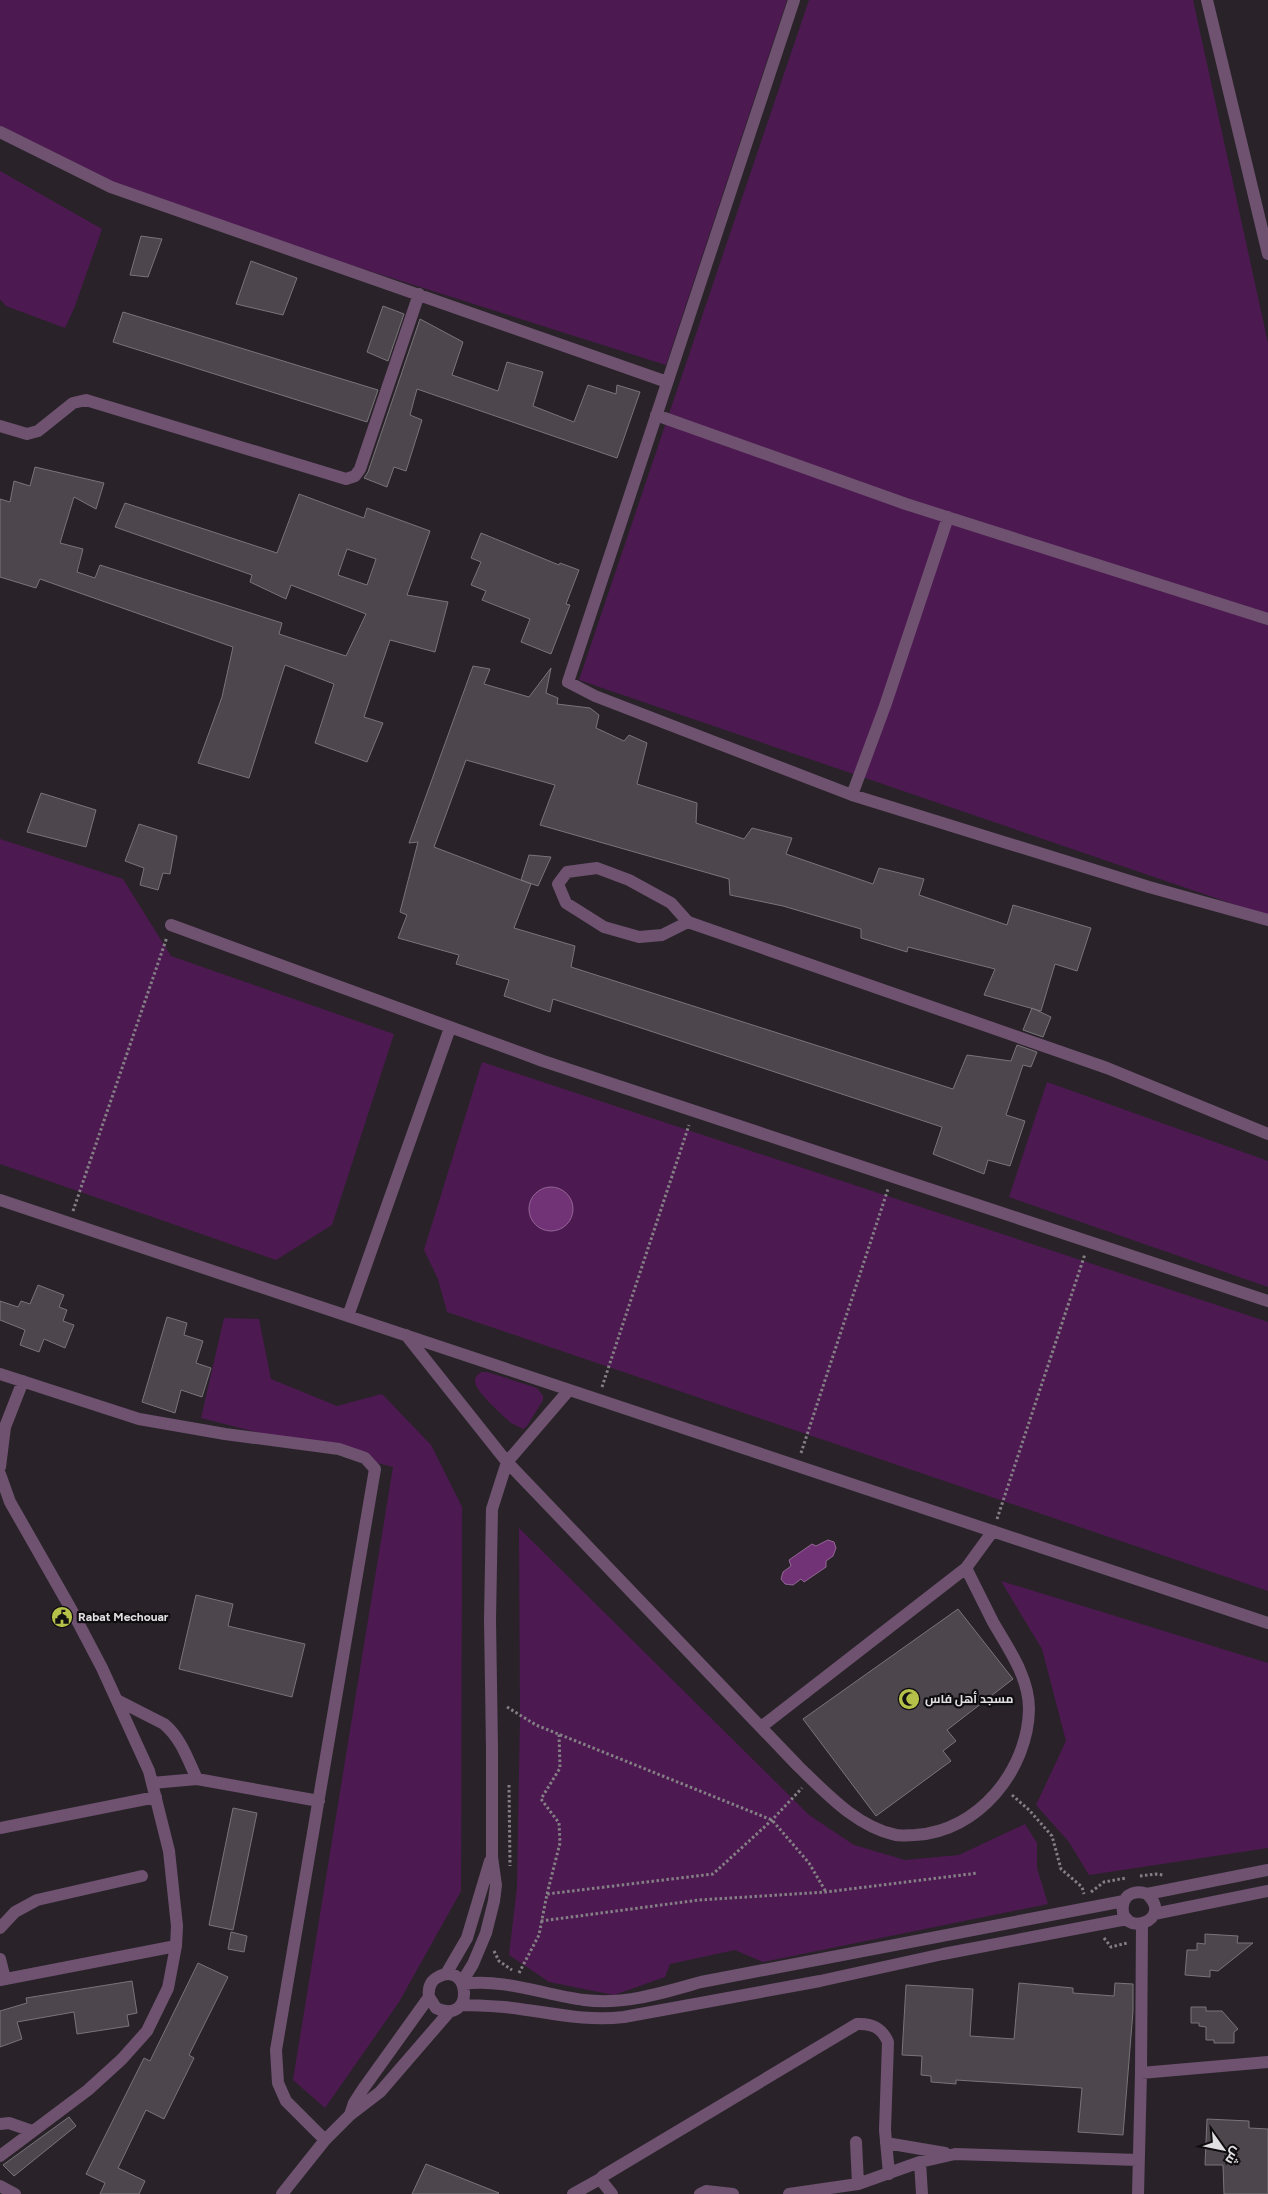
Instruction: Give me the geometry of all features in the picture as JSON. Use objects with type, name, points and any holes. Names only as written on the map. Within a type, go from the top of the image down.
[{"type":"street","points":[[794,0],[568,682],[595,696],[852,795],[1149,888],[1268,920]]},
{"type":"street","points":[[1207,0],[1268,254]]},
{"type":"street","points":[[0,132],[111,187],[667,382]]},
{"type":"street","points":[[0,426],[32,434],[73,403],[79,400],[90,401],[346,479],[351,478],[360,469],[419,294]]},
{"type":"street","points":[[656,416],[948,517],[1268,619]]},
{"type":"street","points":[[852,795],[888,696],[948,517]]},
{"type":"street","points":[[688,922],[662,935],[639,937],[604,927],[566,903],[558,884],[567,872],[597,868],[629,880],[671,903],[688,922],[1107,1068],[1268,1134]]},
{"type":"street","points":[[171,925],[450,1028],[693,1112],[1268,1301]]},
{"type":"street","points":[[348,1316],[450,1028]]},
{"type":"street","points":[[0,1200],[1268,1623]]},
{"type":"street","points":[[406,1335],[507,1462],[811,1778],[836,1802],[870,1826],[898,1835],[929,1834],[951,1828],[981,1808],[1002,1786],[1016,1765],[1025,1735],[1029,1708],[1023,1676],[966,1568]]},
{"type":"street","points":[[0,1374],[139,1419],[225,1434],[339,1449],[357,1454],[375,1468],[276,2050],[278,2083],[286,2101],[325,2140]]},
{"type":"street","points":[[0,1467],[5,1427],[23,1381]]},
{"type":"street","points":[[462,1983],[482,1945],[492,1913],[496,1885],[492,1857],[490,1620],[492,1509],[507,1462],[569,1390]]},
{"type":"street","points":[[0,1474],[10,1502],[71,1610],[117,1700],[149,1771],[169,1851],[177,1926],[176,1946],[168,1988],[147,2031],[122,2059],[88,2090],[0,2156]]},
{"type":"street","points":[[761,1727],[966,1568],[993,1531]]},
{"type":"street","points":[[117,1700],[164,1724],[171,1730],[177,1736],[197,1779]]},
{"type":"street","points":[[152,1783],[197,1779],[319,1801]]},
{"type":"street","points":[[0,1828],[156,1797]]},
{"type":"street","points":[[446,1974],[470,1929],[492,1857]]},
{"type":"street","points":[[462,1983],[511,1986],[583,2000],[614,2002],[652,1996],[701,1982],[1124,1901],[1131,1894],[1137,1892],[1147,1894],[1268,1870]]},
{"type":"street","points":[[0,1928],[15,1912],[37,1900],[142,1876]]},
{"type":"street","points":[[1124,1901],[1123,1914],[1131,1923],[1142,1924],[1147,1922],[1154,1914],[1268,1891]]},
{"type":"street","points":[[1147,1894],[1154,1903],[1154,1914]]},
{"type":"street","points":[[429,1997],[436,2008],[505,2007],[580,2019],[624,2018],[820,1982],[944,1954],[1127,1919]]},
{"type":"street","points":[[1138,2194],[1142,1924]]},
{"type":"street","points":[[0,1959],[3,1980],[176,1946]]},
{"type":"street","points":[[282,2194],[325,2140],[350,2115],[380,2092],[456,2008],[466,1993],[457,1977],[446,1974],[430,1984],[429,1997],[363,2089],[354,2103],[350,2115]]},
{"type":"street","points":[[573,2194],[857,2024],[875,2026],[884,2033],[888,2042],[886,2143],[889,2174]]},
{"type":"street","points":[[1141,2073],[1268,2062]]},
{"type":"street","points":[[0,2124],[9,2123],[32,2131]]},
{"type":"street","points":[[856,2142],[858,2184]]},
{"type":"street","points":[[886,2143],[954,2154],[1138,2160]]},
{"type":"street","points":[[789,2194],[858,2184],[920,2162],[954,2154]]},
{"type":"street","points":[[920,2162],[922,2194]]},
{"type":"street","points":[[600,2179],[612,2194]]},
{"type":"street","points":[[0,2186],[15,2194]]},
{"type":"street","points":[[700,2194],[706,2192],[734,2194]]},
{"type":"path","points":[[69,1223],[171,925]]},
{"type":"path","points":[[598,1400],[693,1112]]},
{"type":"path","points":[[796,1466],[809,1432],[891,1177]]},
{"type":"path","points":[[993,1531],[1088,1242]]},
{"type":"path","points":[[506,1697],[507,1717]]},
{"type":"path","points":[[506,1707],[536,1725],[772,1820],[809,1863],[826,1892]]},
{"type":"path","points":[[511,1986],[539,1935],[560,1843],[559,1823],[541,1800],[560,1768],[559,1734]]},
{"type":"path","points":[[547,1894],[713,1874],[772,1820],[811,1778]]},
{"type":"path","points":[[509,1784],[510,1870]]},
{"type":"path","points":[[1002,1786],[1029,1810],[1052,1836],[1061,1869],[1082,1887],[1085,1897]]},
{"type":"path","points":[[541,1921],[699,1900],[826,1892],[978,1873]]},
{"type":"path","points":[[1139,1876],[1164,1875]]},
{"type":"path","points":[[1076,1899],[1085,1897],[1104,1882],[1130,1878]]},
{"type":"path","points":[[1094,1926],[1111,1947],[1128,1943],[1129,1952]]},
{"type":"path","points":[[492,1945],[499,1961],[519,1974],[528,1977]]},
{"type":"shaded area","points":[[0,0],[787,0],[666,365],[133,196],[0,128]]},
{"type":"shaded area","points":[[809,0],[1193,0],[1268,343],[1268,916],[579,680]]},
{"type":"shaded area","points":[[0,171],[102,229],[75,306],[65,328],[6,306],[0,299]]},
{"type":"shaded area","points":[[0,839],[123,879],[171,956],[394,1034],[332,1225],[276,1260],[0,1164]]},
{"type":"shaded area","points":[[482,1062],[1268,1322],[1268,1591],[447,1312],[438,1279],[424,1250]]},
{"type":"shaded area","points":[[1047,1082],[1268,1161],[1268,1287],[1009,1197]]},
{"type":"shaded area","points":[[555,1187],[567,1193],[572,1200],[572,1218],[567,1225],[560,1230],[547,1231],[539,1228],[532,1221],[529,1205],[532,1197],[539,1190]]},
{"type":"shaded area","points":[[224,1318],[259,1319],[271,1379],[337,1406],[382,1394],[431,1445],[462,1507],[461,1891],[399,2002],[325,2108],[293,2080],[393,1467],[201,1418]]},
{"type":"shaded area","points":[[482,1372],[537,1388],[543,1396],[543,1400],[527,1426],[523,1429],[511,1423],[484,1397],[476,1386],[475,1381],[477,1375]]},
{"type":"shaded area","points":[[519,1528],[809,1815],[854,1845],[905,1860],[959,1855],[1025,1824],[1037,1843],[1037,1868],[1048,1904],[763,1962],[735,1950],[670,1964],[665,1977],[614,1995],[549,1982],[509,1955],[517,1887],[520,1718]]},
{"type":"shaded area","points":[[828,1540],[834,1542],[836,1548],[833,1556],[826,1561],[826,1567],[804,1582],[801,1579],[793,1585],[785,1584],[781,1579],[783,1572],[791,1566],[789,1560],[812,1544],[816,1546]]},
{"type":"shaded area","points":[[1001,1581],[1268,1663],[1268,1848],[1089,1875],[1069,1842],[1036,1805],[1066,1741],[1042,1649]]},
{"type":"building","points":[[141,236],[162,239],[148,277],[130,275]]},
{"type":"building","points":[[251,261],[297,278],[283,315],[236,304]]},
{"type":"building","points":[[383,306],[404,314],[388,361],[367,352]]},
{"type":"building","points":[[123,312],[378,390],[367,422],[113,342]]},
{"type":"building","points":[[420,319],[463,342],[452,375],[498,391],[507,362],[543,372],[533,406],[574,422],[588,385],[616,394],[617,385],[640,392],[617,458],[417,389],[410,415],[422,420],[406,471],[394,467],[387,487],[364,478],[368,472]]},
{"type":"building","points":[[35,467],[104,483],[96,509],[74,497],[60,543],[83,549],[77,572],[95,578],[100,565],[282,623],[279,634],[346,656],[366,614],[291,585],[286,599],[250,582],[252,575],[115,527],[125,503],[277,553],[299,494],[364,518],[367,508],[430,531],[407,595],[448,602],[435,652],[390,640],[364,717],[383,723],[367,762],[315,743],[334,684],[285,665],[249,778],[198,763],[222,697],[233,647],[40,579],[36,588],[0,577],[0,499],[10,502],[14,481],[30,486]],"holes":[[[347,549],[376,559],[367,585],[338,575]]]},
{"type":"building","points":[[481,533],[559,565],[560,563],[579,570],[566,604],[570,605],[551,654],[521,642],[530,619],[482,600],[486,591],[471,585],[481,562],[471,558]]},
{"type":"building","points":[[473,666],[490,669],[484,684],[529,697],[551,668],[546,693],[558,698],[557,704],[590,708],[599,715],[596,728],[624,741],[629,735],[647,743],[637,784],[697,803],[696,823],[744,839],[752,828],[792,838],[786,854],[873,884],[879,868],[924,879],[919,895],[1007,925],[1013,905],[1091,928],[1077,971],[1055,964],[1041,1011],[984,995],[995,969],[908,947],[907,952],[861,938],[861,929],[783,906],[730,895],[729,879],[540,825],[555,785],[466,760],[434,847],[531,884],[514,928],[575,946],[571,967],[953,1089],[967,1055],[1011,1061],[1017,1045],[1037,1052],[1031,1067],[1023,1065],[1006,1115],[1025,1121],[1010,1166],[988,1160],[984,1174],[933,1154],[942,1127],[553,999],[550,1012],[504,996],[509,980],[456,964],[459,955],[398,938],[407,915],[400,912],[418,842],[409,843]]},
{"type":"building","points":[[41,793],[96,810],[86,847],[27,832]]},
{"type":"building","points":[[139,824],[177,836],[170,874],[163,873],[158,890],[140,885],[144,868],[125,861]]},
{"type":"building","points":[[529,855],[551,857],[538,886],[521,880]]},
{"type":"building","points":[[1032,1008],[1051,1017],[1043,1037],[1023,1030]]},
{"type":"building","points":[[38,1285],[64,1295],[59,1307],[67,1310],[63,1321],[74,1325],[65,1348],[44,1339],[39,1352],[20,1345],[25,1330],[0,1320],[0,1301],[18,1307],[21,1301],[30,1304]]},
{"type":"building","points":[[167,1317],[187,1323],[184,1335],[203,1341],[196,1363],[211,1368],[202,1397],[181,1390],[175,1413],[142,1402]]},
{"type":"building","points":[[196,1595],[233,1604],[228,1626],[305,1644],[292,1697],[179,1669]]},
{"type":"building","name":"مسجد أهل فاس","points":[[958,1609],[1013,1679],[947,1730],[956,1741],[943,1751],[951,1761],[876,1816],[803,1719]]},
{"type":"building","points":[[233,1808],[257,1813],[233,1930],[209,1925]]},
{"type":"building","points":[[231,1932],[247,1936],[244,1952],[228,1949]]},
{"type":"building","points":[[1205,1934],[1238,1936],[1237,1943],[1253,1943],[1218,1971],[1210,1970],[1210,1977],[1185,1975],[1187,1950],[1197,1950],[1197,1943],[1205,1944]]},
{"type":"building","points":[[198,1963],[228,1977],[189,2055],[194,2058],[164,2119],[146,2110],[118,2168],[145,2181],[139,2194],[100,2194],[105,2183],[86,2174],[144,2058],[150,2061]]},
{"type":"building","points":[[132,1981],[137,2013],[127,2015],[129,2026],[77,2034],[74,2012],[17,2022],[22,2039],[0,2047],[0,2011],[27,2003],[26,1998]]},
{"type":"building","points":[[1019,1983],[1073,1988],[1073,1993],[1114,1996],[1115,1983],[1133,1984],[1133,2011],[1123,2135],[1078,2132],[1082,2088],[956,2080],[956,2084],[931,2082],[931,2076],[921,2075],[922,2056],[902,2055],[906,1985],[973,1989],[970,2036],[1014,2039]]},
{"type":"building","points":[[1191,2007],[1206,2007],[1206,2011],[1222,2011],[1238,2029],[1234,2032],[1234,2043],[1214,2043],[1214,2040],[1206,2040],[1206,2027],[1199,2026],[1199,2023],[1191,2023]]},
{"type":"building","points":[[69,2117],[76,2126],[14,2176],[3,2165]]},
{"type":"building","points":[[1207,2119],[1249,2121],[1249,2128],[1268,2129],[1268,2194],[1224,2194],[1223,2165],[1205,2165]]},
{"type":"building","points":[[426,2164],[499,2193],[412,2194]]},
{"type":"place","name":"Rabat Mechouar","points":[[62,1617]]},
{"type":"place","name":"مسجد أهل فاس","points":[[909,1699]]}]
